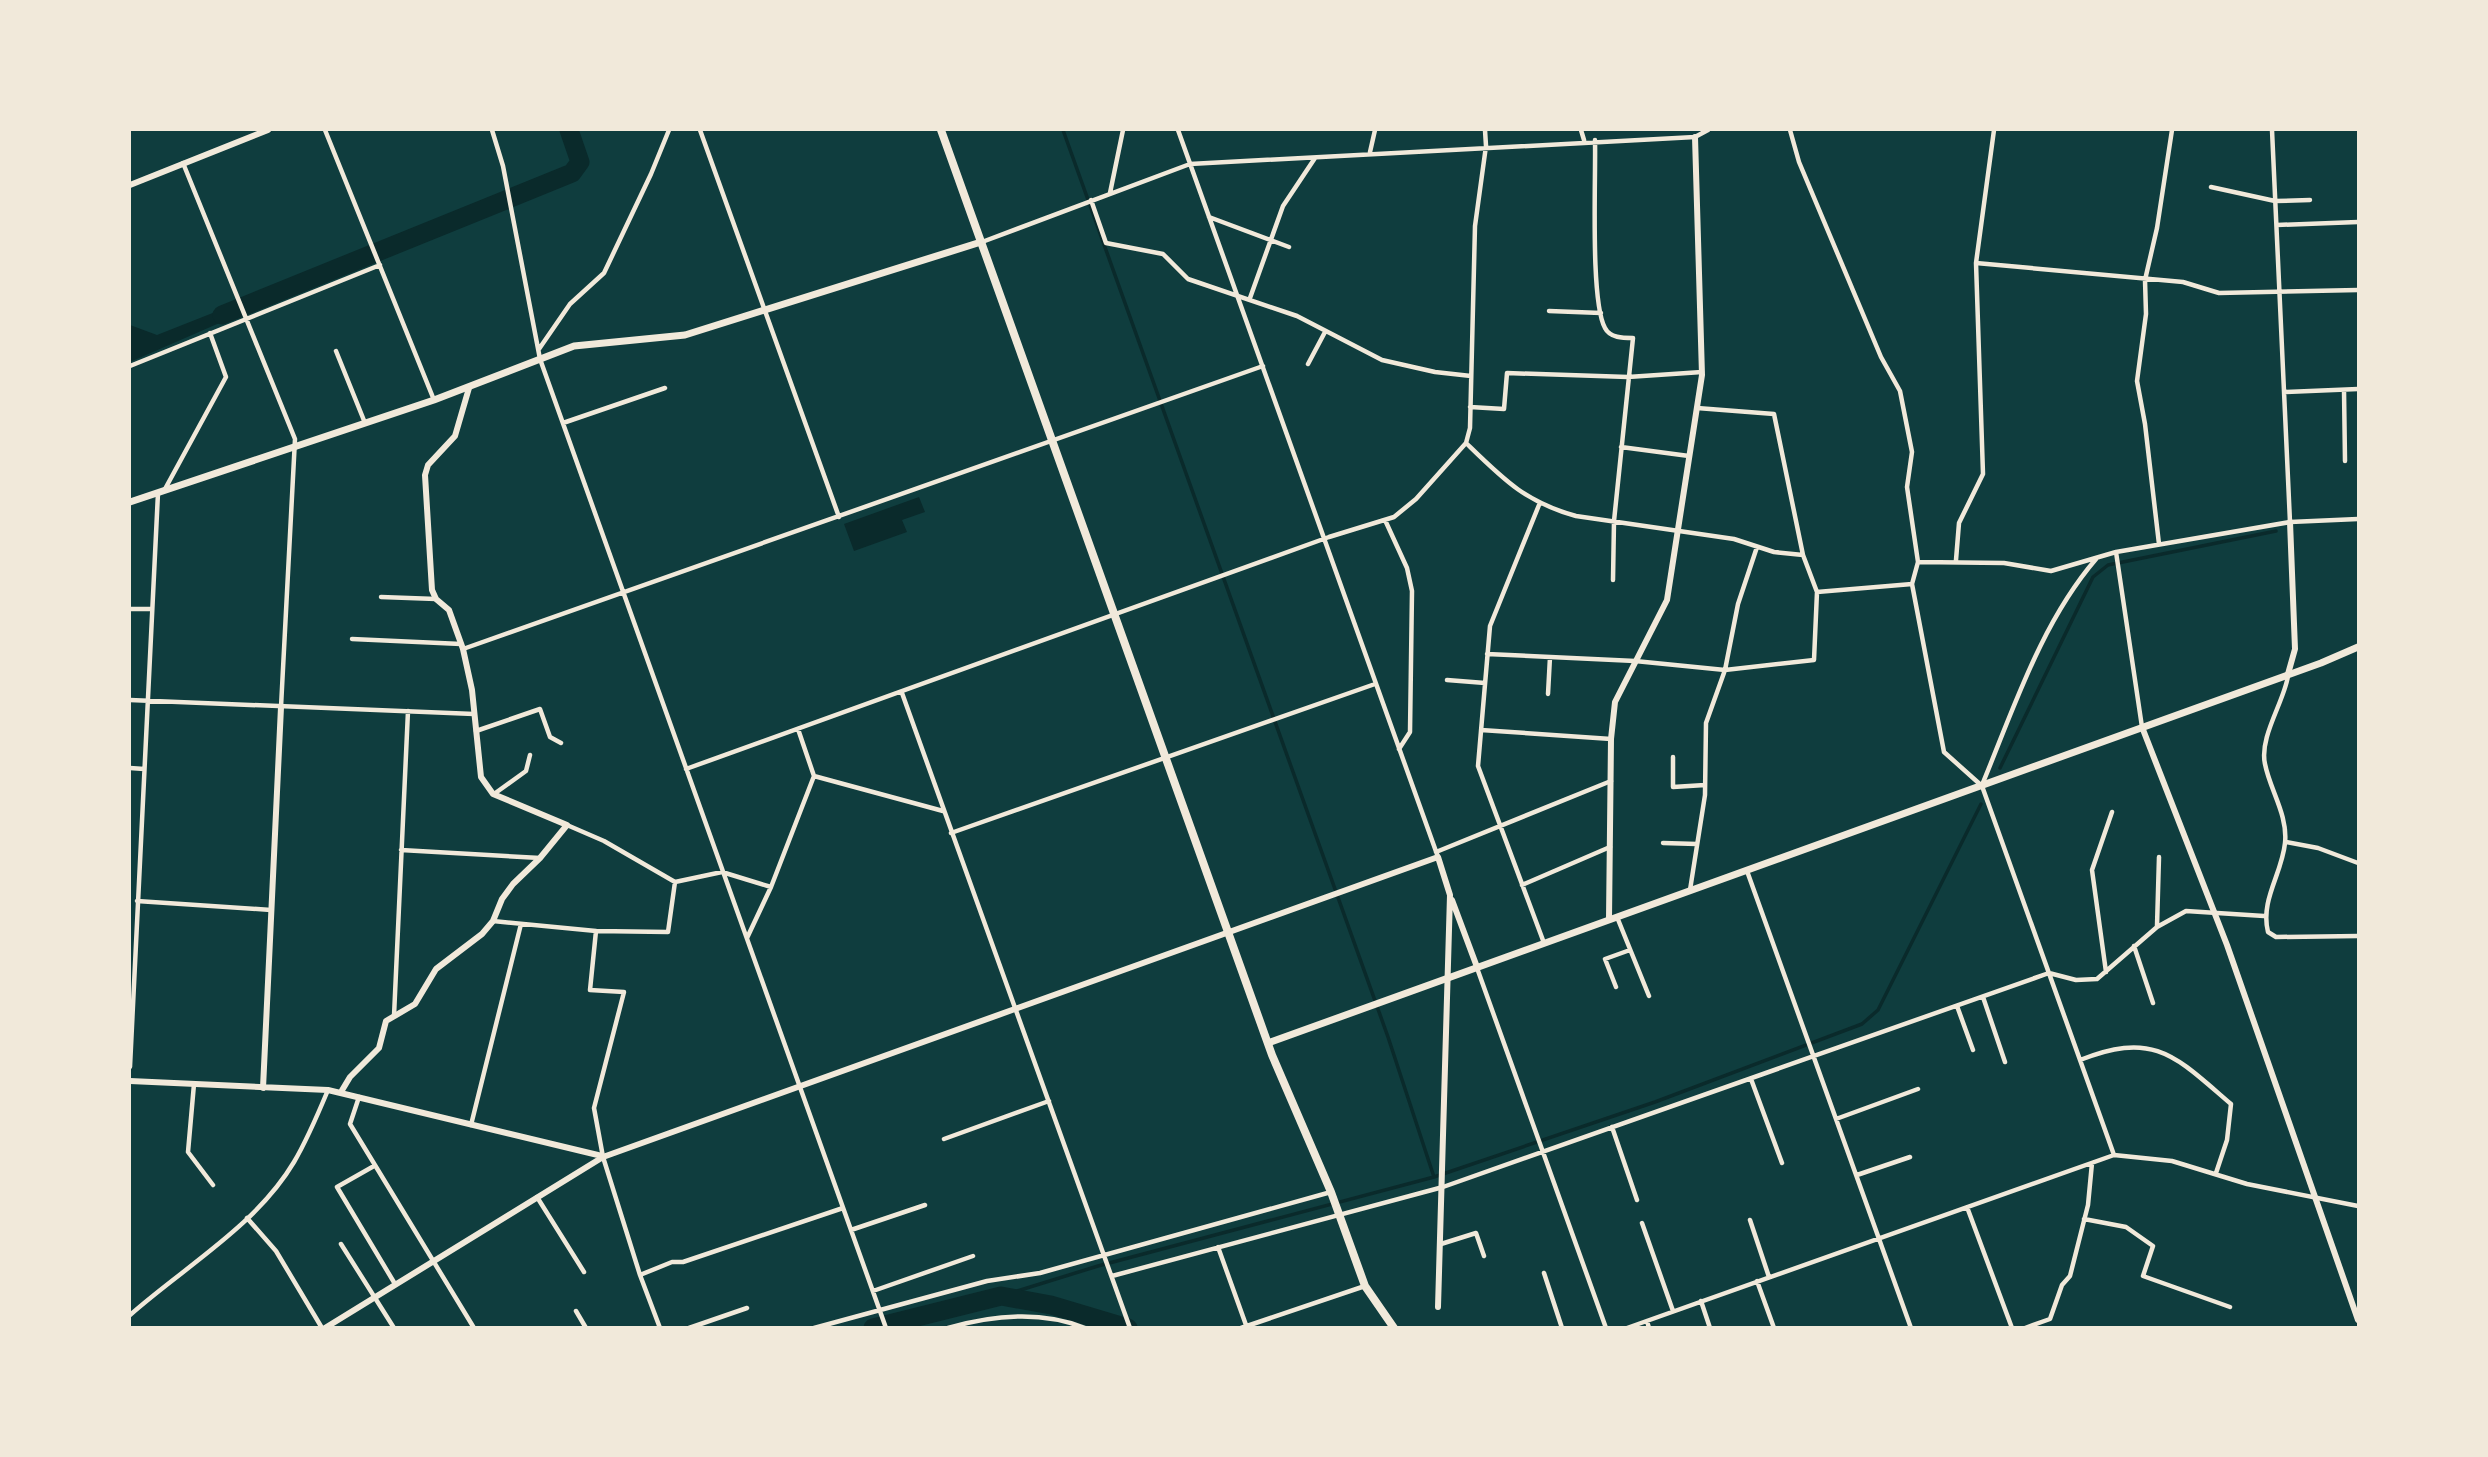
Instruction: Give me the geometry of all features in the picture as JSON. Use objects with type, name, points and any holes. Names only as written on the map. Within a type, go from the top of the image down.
[{"type":"highway","points":[[941,130],[1268,1043],[1331,1192],[1366,1286],[1394,1328]]},
{"type":"main road","points":[[130,502],[469,388],[581,344],[685,335],[982,242]]},
{"type":"main road","points":[[1268,1043],[1982,786],[2358,647]]},
{"type":"street","points":[[130,185],[268,130]]},
{"type":"street","points":[[325,130],[434,400]]},
{"type":"street","points":[[492,130],[503,166],[540,359],[887,1328]]},
{"type":"street","points":[[538,350],[570,304],[604,273],[669,130]]},
{"type":"street","points":[[700,130],[839,517]]},
{"type":"street","points":[[1110,194],[1123,130]]},
{"type":"street","points":[[1178,130],[1606,1328]]},
{"type":"street","points":[[1370,152],[1375,130]]},
{"type":"street","points":[[686,769],[1213,579],[1385,520],[1416,499],[1466,443],[1470,407],[1475,226],[1486,146],[1485,130]]},
{"type":"street","points":[[1581,130],[1584,140]]},
{"type":"street","points":[[982,242],[1190,164],[1584,140],[1695,137],[1708,130]]},
{"type":"street","points":[[1790,130],[1799,162],[1881,357],[1900,391],[1912,452],[1908,487],[1918,562],[1912,584],[1944,752],[1982,786],[2114,1155]]},
{"type":"street","points":[[1956,560],[1959,523],[1983,474],[1976,263],[1994,130]]},
{"type":"street","points":[[2159,544],[2145,424],[2137,388],[2138,362],[2146,314],[2145,280],[2160,215],[2172,130]]},
{"type":"street","points":[[2273,130],[2295,649],[2285,696],[2274,713],[2264,762],[2279,803],[2286,842],[2264,916],[2268,932],[2276,937],[2358,936]]},
{"type":"street","points":[[1649,996],[1613,917],[1610,847],[1611,739],[1615,702],[1667,600],[1697,408],[1702,372],[1695,137]]},
{"type":"street","points":[[1595,140],[1597,291],[1601,313],[1605,329],[1615,337],[1633,338],[1614,521],[1613,580]]},
{"type":"street","points":[[1250,298],[1291,191],[1315,158]]},
{"type":"street","points":[[183,163],[295,446],[263,1088]]},
{"type":"street","points":[[2211,187],[2276,201],[2310,200]]},
{"type":"street","points":[[1091,200],[1106,243],[1163,254],[1188,279],[1297,316],[1393,363],[1471,376]]},
{"type":"street","points":[[1209,217],[1289,247]]},
{"type":"street","points":[[2277,225],[2358,222]]},
{"type":"street","points":[[1976,263],[2183,282],[2219,293],[2280,294],[2358,290]]},
{"type":"street","points":[[130,366],[380,265]]},
{"type":"street","points":[[1549,311],[1601,313]]},
{"type":"street","points":[[1308,364],[1325,332]]},
{"type":"street","points":[[130,1067],[151,609],[161,491],[226,377],[210,333]]},
{"type":"street","points":[[336,351],[365,423]]},
{"type":"street","points":[[352,639],[462,646],[624,594],[1263,366]]},
{"type":"street","points":[[1470,407],[1504,409],[1507,373],[1628,377],[1702,372]]},
{"type":"street","points":[[469,388],[455,436],[428,465],[425,475],[425,519],[432,590],[436,599],[449,610],[462,646],[474,714],[481,777],[493,794],[604,841],[675,882],[722,872],[771,887]]},
{"type":"street","points":[[564,423],[665,388]]},
{"type":"street","points":[[2284,392],[2358,389]]},
{"type":"street","points":[[2344,390],[2345,461]]},
{"type":"street","points":[[1487,654],[1635,661],[1725,670],[1814,660],[1817,592],[1803,555],[1774,414],[1697,408]]},
{"type":"street","points":[[1466,443],[1511,487],[1539,505],[1576,516],[1734,538],[1757,547],[1803,555]]},
{"type":"street","points":[[1621,447],[1689,456]]},
{"type":"street","points":[[1539,505],[1490,625],[1478,766],[1544,943]]},
{"type":"street","points":[[1918,562],[1956,560],[2051,571],[2116,552],[2159,544],[2290,522],[2358,519]]},
{"type":"street","points":[[1385,520],[1408,568],[1412,591],[1410,732],[1399,749]]},
{"type":"street","points":[[1690,890],[1705,785],[1706,723],[1725,670],[1738,604],[1757,547]]},
{"type":"street","points":[[2116,552],[2141,727],[2213,912],[2358,1320]]},
{"type":"street","points":[[1982,786],[2037,655],[2074,585],[2096,558]]},
{"type":"street","points":[[1817,592],[1912,584]]},
{"type":"street","points":[[381,597],[436,599]]},
{"type":"street","points":[[130,609],[151,609]]},
{"type":"street","points":[[1548,694],[1550,657]]},
{"type":"street","points":[[1447,680],[1485,683]]},
{"type":"street","points":[[951,833],[1375,684]]},
{"type":"street","points":[[902,693],[1130,1328]]},
{"type":"street","points":[[130,700],[474,714]]},
{"type":"street","points":[[475,731],[540,709],[550,737],[561,743]]},
{"type":"street","points":[[394,1016],[408,711]]},
{"type":"street","points":[[746,939],[771,887],[814,776],[798,729]]},
{"type":"street","points":[[1481,730],[1611,739]]},
{"type":"street","points":[[493,794],[526,771],[530,755]]},
{"type":"street","points":[[1673,757],[1673,787],[1705,785]]},
{"type":"street","points":[[130,768],[144,769]]},
{"type":"street","points":[[814,776],[943,811]]},
{"type":"street","points":[[247,1218],[276,1251],[323,1328],[603,1157],[1343,891],[1611,781]]},
{"type":"street","points":[[2106,972],[2092,870],[2112,812]]},
{"type":"street","points":[[341,1092],[350,1077],[379,1048],[381,1028],[394,1016],[415,1004],[436,969],[482,934],[493,921],[502,899],[513,884],[540,858],[567,825]]},
{"type":"street","points":[[2286,842],[2318,848],[2358,863]]},
{"type":"street","points":[[1663,843],[1698,844]]},
{"type":"street","points":[[1522,884],[1610,847]]},
{"type":"street","points":[[401,850],[540,858]]},
{"type":"street","points":[[2157,927],[2159,857]]},
{"type":"street","points":[[1747,870],[1911,1328]]},
{"type":"street","points":[[493,921],[596,931],[668,932],[675,882]]},
{"type":"street","points":[[1438,1307],[1450,895]]},
{"type":"street","points":[[137,901],[271,910]]},
{"type":"street","points":[[1112,1276],[1443,1188],[1751,1079],[1813,1054],[2049,974],[2089,982],[2106,972],[2157,927],[2186,911],[2264,916]]},
{"type":"street","points":[[471,1125],[521,924]]},
{"type":"street","points":[[596,931],[590,990],[624,992],[594,1108],[603,1157],[640,1275],[660,1328]]},
{"type":"street","points":[[2134,946],[2153,1003]]},
{"type":"street","points":[[1616,987],[1605,959],[1630,950]]},
{"type":"street","points":[[1983,997],[2005,1062]]},
{"type":"street","points":[[1957,1006],[1973,1051]]},
{"type":"street","points":[[2080,1060],[2117,1048],[2133,1047],[2152,1048],[2180,1061],[2231,1104],[2227,1140],[2216,1173]]},
{"type":"street","points":[[1751,1079],[1782,1163]]},
{"type":"street","points":[[130,1081],[341,1092],[603,1157]]},
{"type":"street","points":[[194,1084],[188,1152],[213,1185]]},
{"type":"street","points":[[1836,1119],[1918,1089]]},
{"type":"street","points":[[130,1315],[247,1218],[294,1163],[328,1090]]},
{"type":"street","points":[[359,1096],[350,1124],[474,1328]]},
{"type":"street","points":[[944,1139],[1049,1101]]},
{"type":"street","points":[[1612,1128],[1637,1200]]},
{"type":"street","points":[[1627,1328],[2114,1155],[2172,1161],[2315,1199],[2358,1206]]},
{"type":"street","points":[[1857,1175],[1910,1157]]},
{"type":"street","points":[[2025,1328],[2050,1319],[2062,1285],[2070,1276],[2084,1219],[2092,1163]]},
{"type":"street","points":[[374,1166],[337,1187],[395,1284]]},
{"type":"street","points":[[814,1328],[987,1281],[1040,1273],[1331,1192]]},
{"type":"street","points":[[537,1196],[584,1272]]},
{"type":"street","points":[[851,1230],[925,1205]]},
{"type":"street","points":[[1967,1207],[2012,1328]]},
{"type":"street","points":[[640,1275],[671,1262],[682,1262],[843,1208]]},
{"type":"street","points":[[2084,1219],[2126,1227],[2153,1246],[2143,1276],[2230,1307]]},
{"type":"street","points":[[1750,1220],[1769,1277]]},
{"type":"street","points":[[1642,1223],[1673,1311]]},
{"type":"street","points":[[1441,1244],[1476,1233],[1484,1256]]},
{"type":"street","points":[[341,1244],[394,1328]]},
{"type":"street","points":[[1218,1247],[1244,1326],[1366,1286]]},
{"type":"street","points":[[873,1291],[973,1256]]},
{"type":"street","points":[[1544,1273],[1562,1328]]},
{"type":"street","points":[[1757,1281],[1774,1328]]},
{"type":"street","points":[[1701,1301],[1710,1328]]},
{"type":"street","points":[[689,1328],[747,1308]]},
{"type":"street","points":[[576,1311],[586,1328]]},
{"type":"street","points":[[948,1328],[1010,1315],[1085,1328]]},
{"type":"street","points":[[1647,1321],[1649,1328]]},
{"type":"water","points":[[243,301],[247,311],[130,362],[130,325],[157,335]]},
{"type":"water","points":[[919,497],[925,512],[902,520],[907,532],[854,551],[844,524]]},
{"type":"waterway","points":[[222,315],[572,173],[580,162],[569,130]]},
{"type":"waterway","points":[[1063,130],[1388,1037],[1434,1177]]},
{"type":"waterway","points":[[2000,768],[2093,577],[2108,565],[2276,531]]},
{"type":"waterway","points":[[1001,1296],[1098,1266],[1434,1177],[1655,1102],[1862,1024],[1878,1010],[1981,804]]},
{"type":"waterway","points":[[873,1328],[1001,1296],[1051,1305],[1128,1328]]}]
